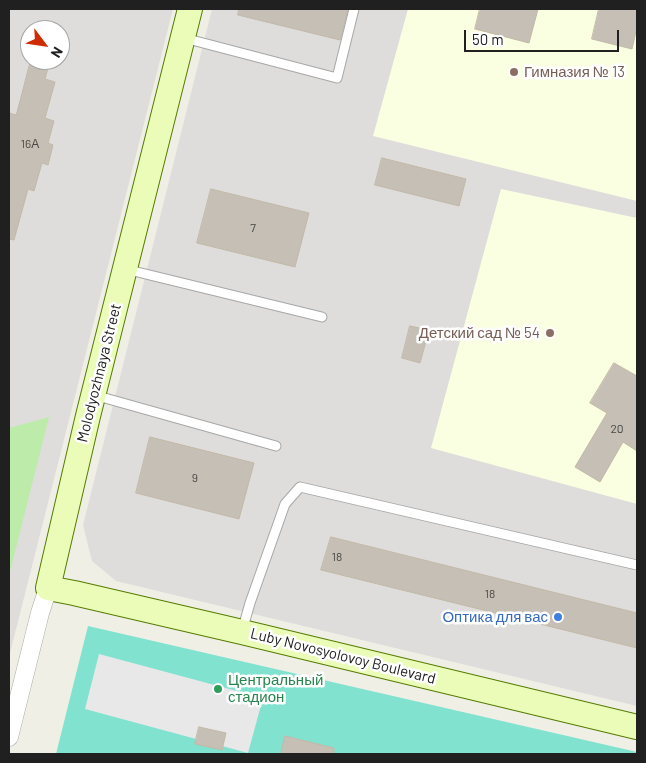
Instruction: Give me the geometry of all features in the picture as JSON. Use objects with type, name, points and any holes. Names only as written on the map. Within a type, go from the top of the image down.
[{"type":"street","name":"Molodyozhnaya Street","points":[[9,738],[48,588],[93,394],[190,9]]},
{"type":"street","name":"Luby Novosyolovoy Boulevard","points":[[48,588],[242,632],[637,727]]},
{"type":"lane","points":[[182,38],[337,78],[354,9]]},
{"type":"lane","points":[[124,269],[322,316]]},
{"type":"lane","points":[[93,394],[276,446]]},
{"type":"lane","points":[[242,632],[250,603],[285,504],[300,487],[637,565]]},
{"type":"shaded area","points":[[9,9],[173,9],[9,657]]},
{"type":"shaded area","points":[[212,9],[637,9],[637,706],[116,581],[92,561],[83,525]]},
{"type":"shaded area","name":"Гимназия № 13","points":[[408,9],[637,9],[637,201],[373,136]]},
{"type":"shaded area","name":"Детский сад № 54","points":[[501,189],[637,218],[637,504],[431,448]]},
{"type":"shaded area","name":"Центральный стадион","points":[[88,626],[637,752],[637,754],[56,754]]},
{"type":"shaded area","points":[[99,654],[263,698],[248,753],[85,709]]},
{"type":"green space","points":[[49,417],[9,576],[9,428]]},
{"type":"building","points":[[239,9],[348,9],[340,40],[238,15]]},
{"type":"building","points":[[480,9],[538,9],[529,43],[475,29]]},
{"type":"building","points":[[599,9],[637,9],[637,27],[632,49],[592,39]]},
{"type":"building","points":[[28,70],[47,70],[45,79],[55,82],[45,118],[54,121],[48,143],[53,145],[48,165],[42,163],[34,191],[28,189],[14,240],[9,239],[9,113],[16,115]]},
{"type":"building","points":[[382,158],[466,179],[459,206],[375,185]]},
{"type":"building","points":[[211,189],[309,213],[295,267],[197,243]]},
{"type":"building","points":[[410,326],[429,330],[420,363],[402,358]]},
{"type":"building","points":[[614,363],[637,376],[637,451],[623,442],[600,482],[575,467],[607,413],[590,403]]},
{"type":"building","points":[[150,437],[254,463],[239,519],[136,493]]},
{"type":"building","points":[[331,537],[637,613],[637,648],[321,570]]},
{"type":"building","points":[[199,727],[226,733],[222,750],[195,744]]},
{"type":"building","points":[[285,736],[334,748],[334,754],[281,754]]},
{"type":"place","name":"Гимназия № 13","points":[[514,72]]},
{"type":"place","name":"Детский сад № 54","points":[[550,333]]},
{"type":"place","name":"Оптика для вас","points":[[558,617]]},
{"type":"place","name":"Центральный стадион","points":[[218,689]]}]
